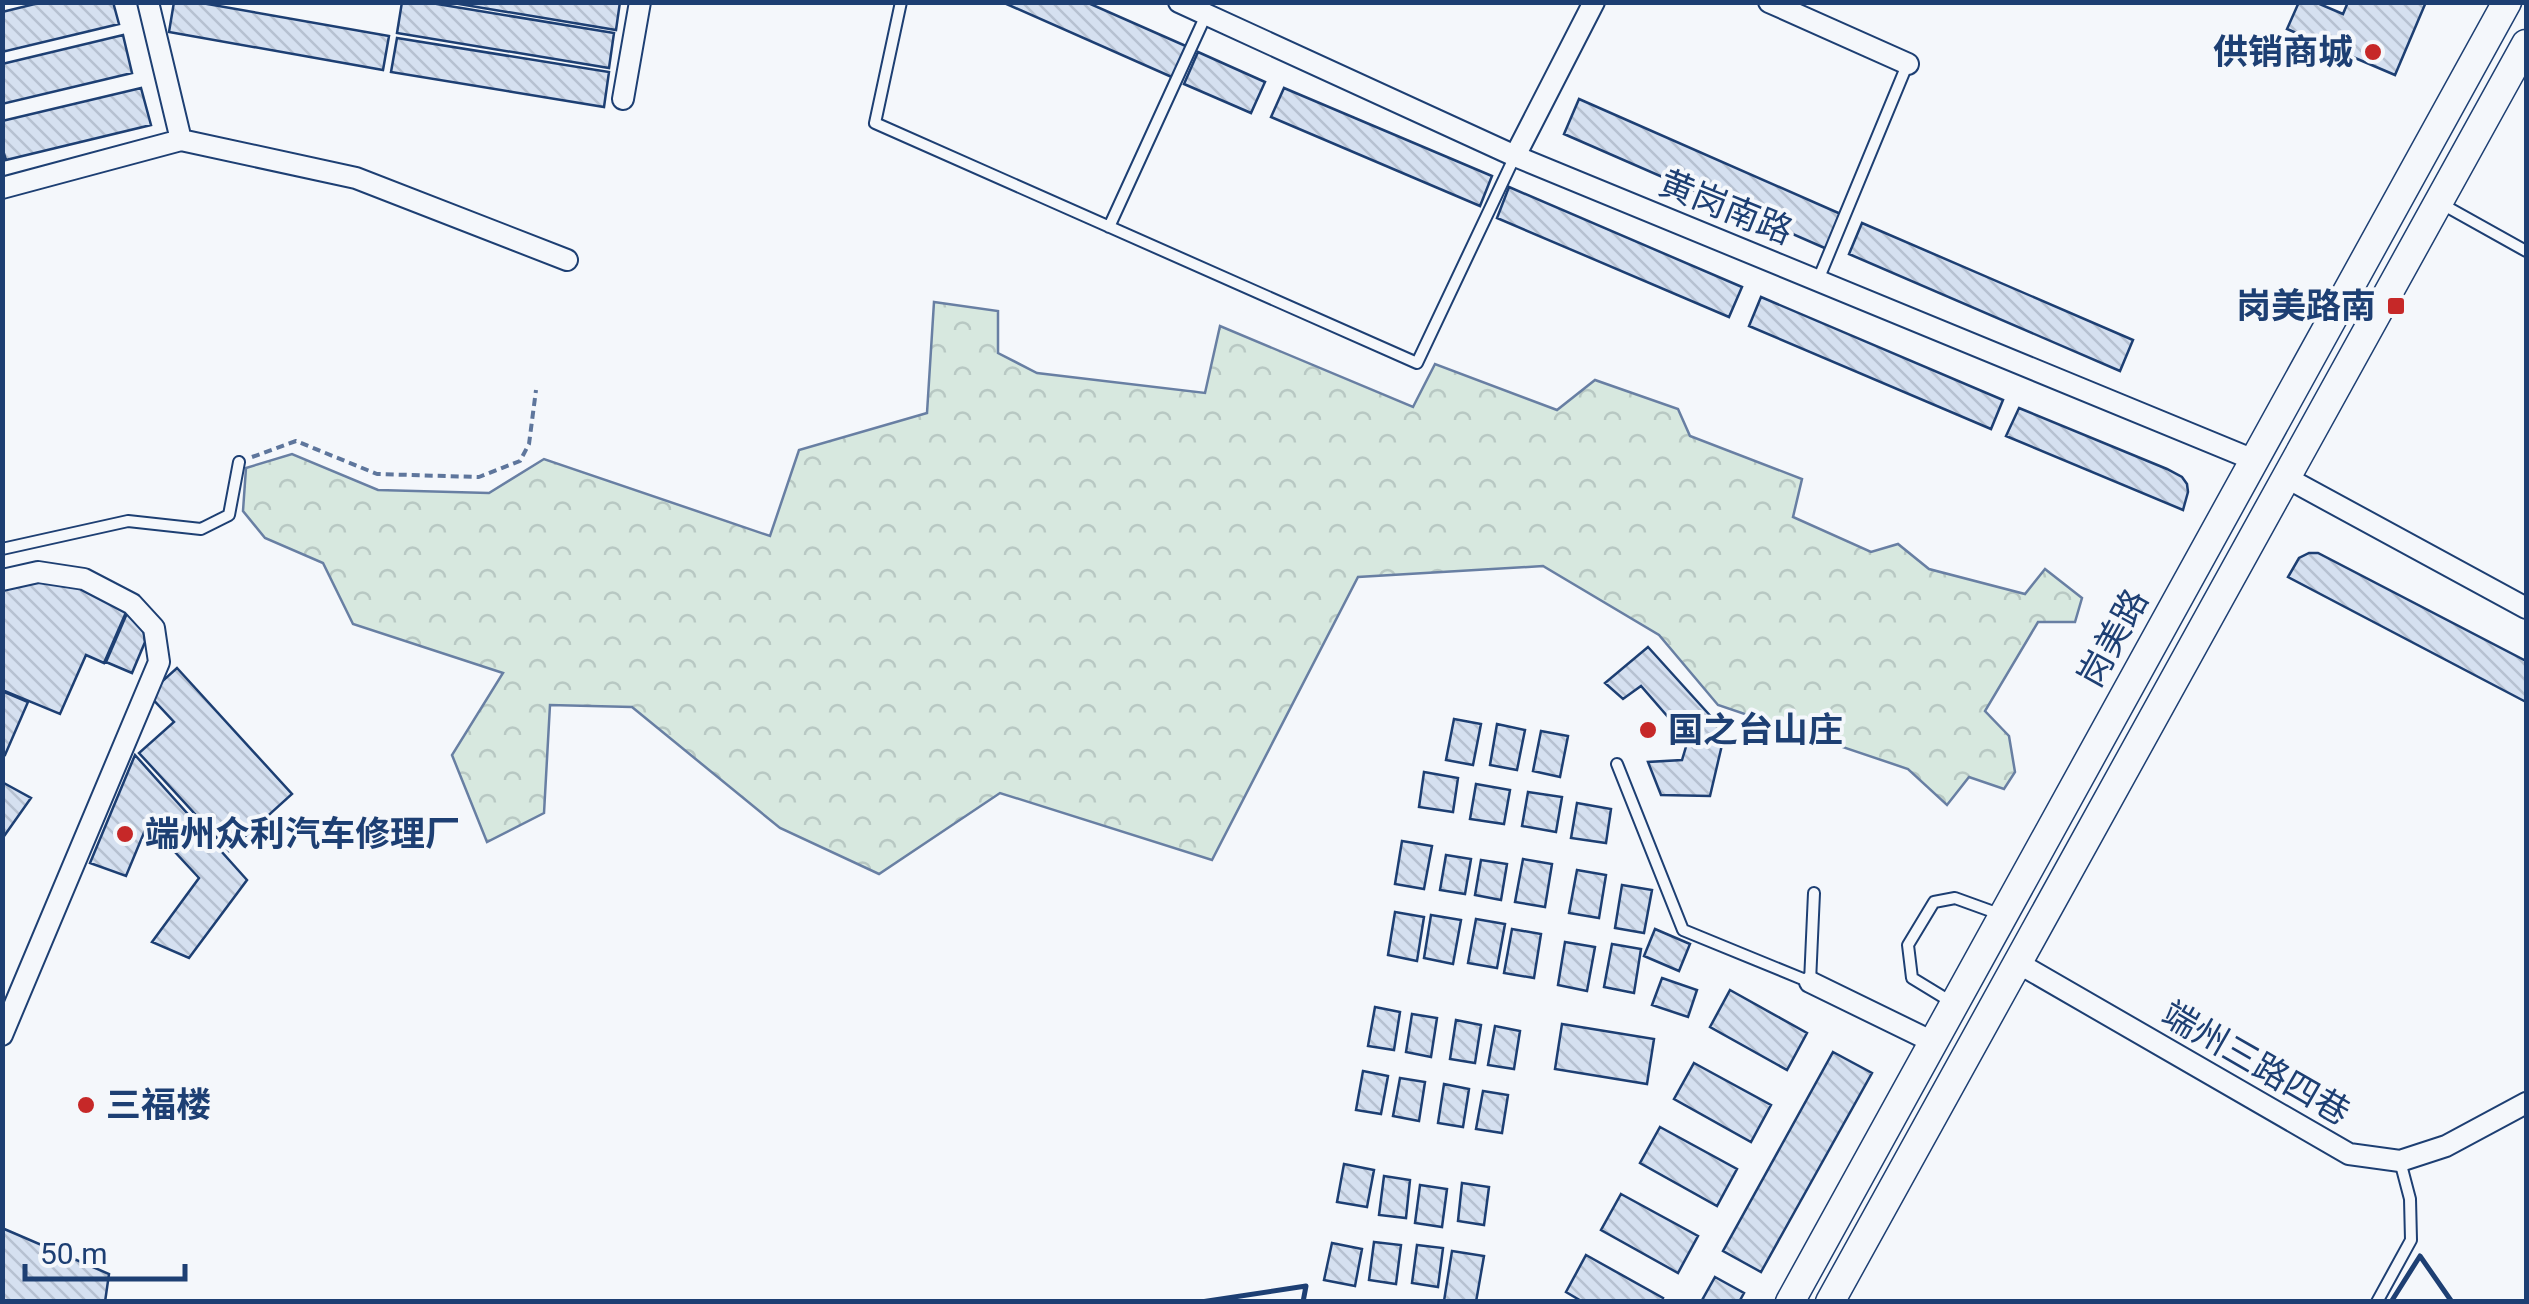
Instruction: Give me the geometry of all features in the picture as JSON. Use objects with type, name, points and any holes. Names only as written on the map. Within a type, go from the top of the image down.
[{"type":"main road","name":"岗美路","points":[[1790,1302],[2504,5]]},
{"type":"main road","points":[[1830,1302],[2526,44]]},
{"type":"main road","points":[[2463,80],[2498,99]]},
{"type":"street","points":[[148,2],[181,140]]},
{"type":"street","points":[[623,99],[640,2]]},
{"type":"street","name":"黄岗南路","points":[[1178,2],[1516,156],[2254,460]]},
{"type":"street","points":[[1516,156],[1594,2]]},
{"type":"street","points":[[1769,2],[1908,64]]},
{"type":"street","points":[[2,188],[181,140],[356,178],[568,260]]},
{"type":"street","points":[[2287,478],[2526,608]]},
{"type":"street","points":[[2,580],[38,572],[84,579],[132,604],[154,628],[158,662],[2,1035]]},
{"type":"street","name":"端州三路四巷","points":[[2018,963],[2349,1154],[2400,1160],[2446,1146],[2526,1103]]},
{"type":"street","points":[[1810,982],[1933,1042]]},
{"type":"lane","points":[[901,2],[875,124],[1416,363],[1516,156]]},
{"type":"lane","points":[[1109,227],[1206,15]]},
{"type":"lane","points":[[1818,280],[1908,64]]},
{"type":"lane","points":[[2440,204],[2526,251]]},
{"type":"lane","points":[[2,549],[128,520],[201,529],[229,514],[238,462]]},
{"type":"lane","points":[[1617,764],[1683,930],[1810,982],[1814,893]]},
{"type":"lane","points":[[1955,1004],[1912,978],[1908,944],[1934,902],[1956,898],[2003,916]]},
{"type":"lane","points":[[2377,1302],[2410,1240],[2410,1199],[2400,1160]]},
{"type":"path","points":[[238,462],[296,441],[378,474],[479,477],[520,461],[530,444],[536,390]]},
{"type":"green space","points":[[934,302],[998,311],[998,353],[1037,373],[1205,393],[1220,326],[1413,407],[1435,364],[1557,410],[1595,380],[1678,409],[1690,436],[1802,479],[1793,517],[1871,552],[1898,544],[1929,569],[2025,594],[2045,569],[2082,598],[2075,622],[2038,622],[1985,711],[2009,736],[2015,772],[2004,789],[1969,777],[1947,805],[1908,769],[1718,705],[1659,635],[1543,566],[1358,577],[1212,860],[1000,793],[879,874],[780,828],[632,707],[550,705],[544,813],[487,842],[452,755],[503,673],[353,624],[323,563],[265,538],[243,511],[246,468],[292,454],[378,490],[489,493],[544,459],[770,536],[799,450],[927,413]]},
{"type":"building","points":[[43,2],[113,2],[119,24],[2,52],[2,12]]},
{"type":"building","points":[[174,2],[196,2],[389,36],[383,70],[169,32]]},
{"type":"building","points":[[402,2],[425,2],[614,33],[609,68],[397,33]]},
{"type":"building","points":[[447,2],[620,2],[616,30]]},
{"type":"building","points":[[1002,2],[1086,2],[1188,47],[1174,78]]},
{"type":"building","name":"供销商城","points":[[2299,2],[2315,2],[2343,14],[2348,2],[2426,2],[2395,75],[2287,29]]},
{"type":"building","points":[[123,35],[132,73],[2,104],[2,64]]},
{"type":"building","points":[[397,38],[609,72],[604,107],[391,72]]},
{"type":"building","points":[[1198,52],[1265,82],[1251,113],[1184,84]]},
{"type":"building","points":[[141,88],[151,125],[6,160],[2,121]]},
{"type":"building","points":[[1284,88],[1492,176],[1480,206],[1271,117]]},
{"type":"building","points":[[1579,99],[1843,215],[1827,249],[1564,134]]},
{"type":"building","points":[[1509,187],[1742,287],[1729,317],[1497,218]]},
{"type":"building","points":[[1862,223],[2133,340],[2120,371],[1849,254]]},
{"type":"building","points":[[1761,297],[2003,400],[1991,429],[1749,326]]},
{"type":"building","points":[[2019,408],[2182,477],[2188,492],[2183,510],[2006,436]]},
{"type":"building","points":[[2318,553],[2526,661],[2526,702],[2288,577],[2299,558]]},
{"type":"building","points":[[45,577],[85,586],[127,610],[104,663],[86,655],[60,714],[2,690],[2,589]]},
{"type":"building","points":[[128,611],[142,621],[145,642],[132,673],[106,662]]},
{"type":"building","points":[[1648,647],[1725,732],[1710,796],[1661,795],[1648,762],[1682,760],[1688,740],[1641,686],[1623,699],[1605,683]]},
{"type":"building","points":[[177,668],[292,794],[229,851],[139,753],[174,722],[148,694]]},
{"type":"building","points":[[2,691],[28,702],[5,755],[2,754]]},
{"type":"building","points":[[1454,719],[1481,724],[1473,765],[1446,760]]},
{"type":"building","points":[[1497,724],[1525,730],[1517,770],[1490,765]]},
{"type":"building","points":[[1541,731],[1568,736],[1560,777],[1533,771]]},
{"type":"building","points":[[135,755],[247,880],[189,958],[152,942],[199,878],[148,823],[126,876],[90,863]]},
{"type":"building","points":[[1424,772],[1458,778],[1453,812],[1419,807]]},
{"type":"building","points":[[2,782],[31,798],[2,839]]},
{"type":"building","points":[[1476,784],[1510,790],[1504,824],[1470,819]]},
{"type":"building","points":[[1528,792],[1562,797],[1556,832],[1522,826]]},
{"type":"building","points":[[1577,803],[1611,809],[1606,843],[1571,838]]},
{"type":"building","points":[[1402,841],[1432,846],[1424,889],[1395,884]]},
{"type":"building","points":[[1446,855],[1471,859],[1465,894],[1440,890]]},
{"type":"building","points":[[1523,859],[1552,864],[1545,907],[1515,902]]},
{"type":"building","points":[[1481,860],[1507,864],[1501,900],[1475,895]]},
{"type":"building","points":[[1577,870],[1606,875],[1599,918],[1569,913]]},
{"type":"building","points":[[1622,885],[1652,890],[1644,933],[1615,928]]},
{"type":"building","points":[[1395,912],[1424,917],[1417,961],[1388,955]]},
{"type":"building","points":[[1431,915],[1461,920],[1453,964],[1424,958]]},
{"type":"building","points":[[1476,919],[1505,924],[1497,968],[1468,963]]},
{"type":"building","points":[[1512,929],[1541,934],[1534,978],[1504,973]]},
{"type":"building","points":[[1655,929],[1690,944],[1679,971],[1644,956]]},
{"type":"building","points":[[1565,942],[1595,947],[1587,991],[1558,985]]},
{"type":"building","points":[[1612,944],[1641,949],[1634,993],[1604,987]]},
{"type":"building","points":[[1662,978],[1697,990],[1688,1017],[1652,1005]]},
{"type":"building","points":[[1730,990],[1807,1033],[1787,1070],[1710,1027]]},
{"type":"building","points":[[1375,1007],[1400,1012],[1394,1050],[1368,1046]]},
{"type":"building","points":[[1412,1014],[1437,1018],[1431,1057],[1406,1052]]},
{"type":"building","points":[[1456,1020],[1481,1025],[1475,1063],[1450,1059]]},
{"type":"building","points":[[1562,1024],[1654,1039],[1647,1084],[1555,1069]]},
{"type":"building","points":[[1495,1026],[1520,1031],[1514,1069],[1488,1065]]},
{"type":"building","points":[[1833,1052],[1872,1073],[1761,1272],[1723,1251]]},
{"type":"building","points":[[1694,1063],[1771,1105],[1751,1142],[1674,1099]]},
{"type":"building","points":[[1363,1071],[1388,1076],[1381,1114],[1356,1110]]},
{"type":"building","points":[[1400,1078],[1425,1082],[1419,1121],[1393,1116]]},
{"type":"building","points":[[1444,1084],[1469,1089],[1463,1127],[1438,1123]]},
{"type":"building","points":[[1483,1091],[1508,1095],[1502,1133],[1476,1129]]},
{"type":"building","points":[[1660,1127],[1737,1169],[1717,1206],[1640,1163]]},
{"type":"building","points":[[1344,1164],[1374,1170],[1367,1207],[1337,1202]]},
{"type":"building","points":[[1384,1176],[1410,1180],[1406,1218],[1379,1215]]},
{"type":"building","points":[[1462,1183],[1489,1187],[1484,1225],[1458,1221]]},
{"type":"building","points":[[1420,1185],[1447,1189],[1442,1227],[1415,1223]]},
{"type":"building","points":[[1621,1194],[1698,1236],[1678,1273],[1601,1230]]},
{"type":"building","points":[[2,1228],[109,1274],[105,1302],[2,1302]]},
{"type":"building","points":[[1374,1242],[1401,1245],[1396,1284],[1369,1280]]},
{"type":"building","points":[[1332,1243],[1362,1249],[1355,1286],[1324,1280]]},
{"type":"building","points":[[1417,1245],[1443,1248],[1438,1287],[1412,1283]]},
{"type":"building","points":[[1452,1251],[1484,1256],[1476,1302],[1444,1301]]},
{"type":"building","points":[[1586,1255],[1663,1298],[1661,1302],[1583,1302],[1566,1292]]},
{"type":"building","points":[[1715,1277],[1744,1293],[1739,1302],[1701,1302]]},
{"type":"wall","points":[[2391,1302],[2420,1256],[2452,1302]]},
{"type":"wall","points":[[1201,1302],[1306,1286],[1303,1302]]},
{"type":"place","name":"供销商城","points":[[2373,52]]},
{"type":"place","name":"岗美路南","points":[[2396,306]]},
{"type":"place","name":"国之台山庄","points":[[1648,730]]},
{"type":"place","name":"端州众利汽车修理厂","points":[[125,834]]},
{"type":"place","name":"三福楼","points":[[86,1105]]}]
